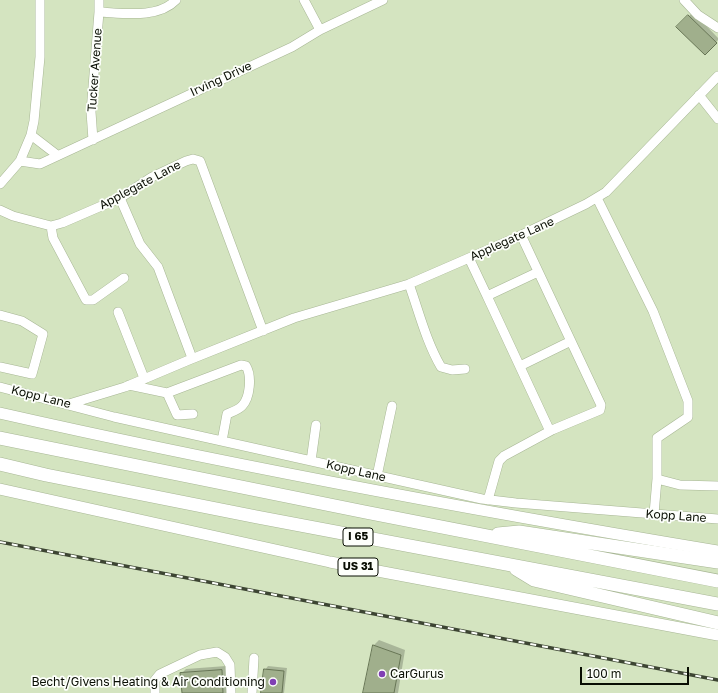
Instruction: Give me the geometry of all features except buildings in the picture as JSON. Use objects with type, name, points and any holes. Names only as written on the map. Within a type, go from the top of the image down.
[{"type":"highway","name":"I 65","points":[[0,438],[488,536],[718,580]]},
{"type":"highway","name":"I 65","points":[[0,464],[258,518],[718,604]]},
{"type":"highway","points":[[488,536],[519,532],[718,562]]},
{"type":"highway","points":[[510,565],[534,580],[718,623]]},
{"type":"main road","points":[[0,413],[164,449],[563,526],[718,551]]},
{"type":"main road","name":"US 31","points":[[0,489],[330,562],[718,635]]},
{"type":"street","points":[[0,184],[20,161],[31,135],[34,121],[40,57],[40,0]]},
{"type":"street","name":"Tucker Avenue","points":[[93,140],[91,112],[99,0]]},
{"type":"street","points":[[99,12],[153,12],[170,6],[176,0]]},
{"type":"street","points":[[304,0],[320,30]]},
{"type":"street","name":"Irving Drive","points":[[20,161],[40,164],[292,47],[320,30],[383,0]]},
{"type":"street","points":[[684,0],[698,15],[718,28]]},
{"type":"street","name":"Applegate Lane","points":[[69,404],[129,385],[192,358],[294,318],[409,284],[521,235],[597,198],[606,192],[718,76]]},
{"type":"street","points":[[699,95],[718,119]]},
{"type":"street","points":[[31,135],[58,155]]},
{"type":"street","name":"Applegate Lane","points":[[50,226],[62,223],[120,198],[152,177],[172,168],[193,159],[200,160],[263,331]]},
{"type":"street","points":[[120,198],[140,244],[158,267],[192,358]]},
{"type":"street","points":[[597,198],[653,311],[688,401],[688,417],[657,438],[657,480],[654,514]]},
{"type":"street","points":[[0,210],[13,216],[50,226],[53,238],[86,300],[92,300],[124,278]]},
{"type":"street","points":[[488,500],[499,461],[504,456],[552,430],[600,410],[602,405],[521,235]]},
{"type":"street","points":[[469,258],[548,427],[552,430]]},
{"type":"street","points":[[488,296],[538,272]]},
{"type":"street","points":[[409,284],[421,322],[434,355],[441,367],[452,370],[465,369]]},
{"type":"street","points":[[118,312],[144,378]]},
{"type":"street","points":[[0,315],[22,321],[43,334],[32,374],[0,367]]},
{"type":"street","points":[[520,366],[571,341]]},
{"type":"street","points":[[129,385],[167,393],[241,365],[246,366],[249,370],[247,396],[241,408],[227,414],[222,441]]},
{"type":"street","name":"Kopp Lane","points":[[0,387],[114,417],[488,500],[516,504],[718,519]]},
{"type":"street","points":[[167,393],[177,415],[172,430]]},
{"type":"street","points":[[377,476],[392,406]]},
{"type":"street","points":[[177,415],[193,414]]},
{"type":"street","points":[[311,461],[316,425]]},
{"type":"street","points":[[657,480],[680,485],[704,487],[718,486]]},
{"type":"street","points":[[155,693],[155,680],[160,674],[200,655],[217,652],[225,657],[230,665],[231,693]]},
{"type":"street","points":[[252,693],[254,658]]},
{"type":"railway","points":[[0,542],[718,680]]},
{"type":"place","name":"CarGurus","points":[[382,674]]},
{"type":"place","name":"Becht/Givens Heating & Air Conditioning","points":[[273,682]]}]
